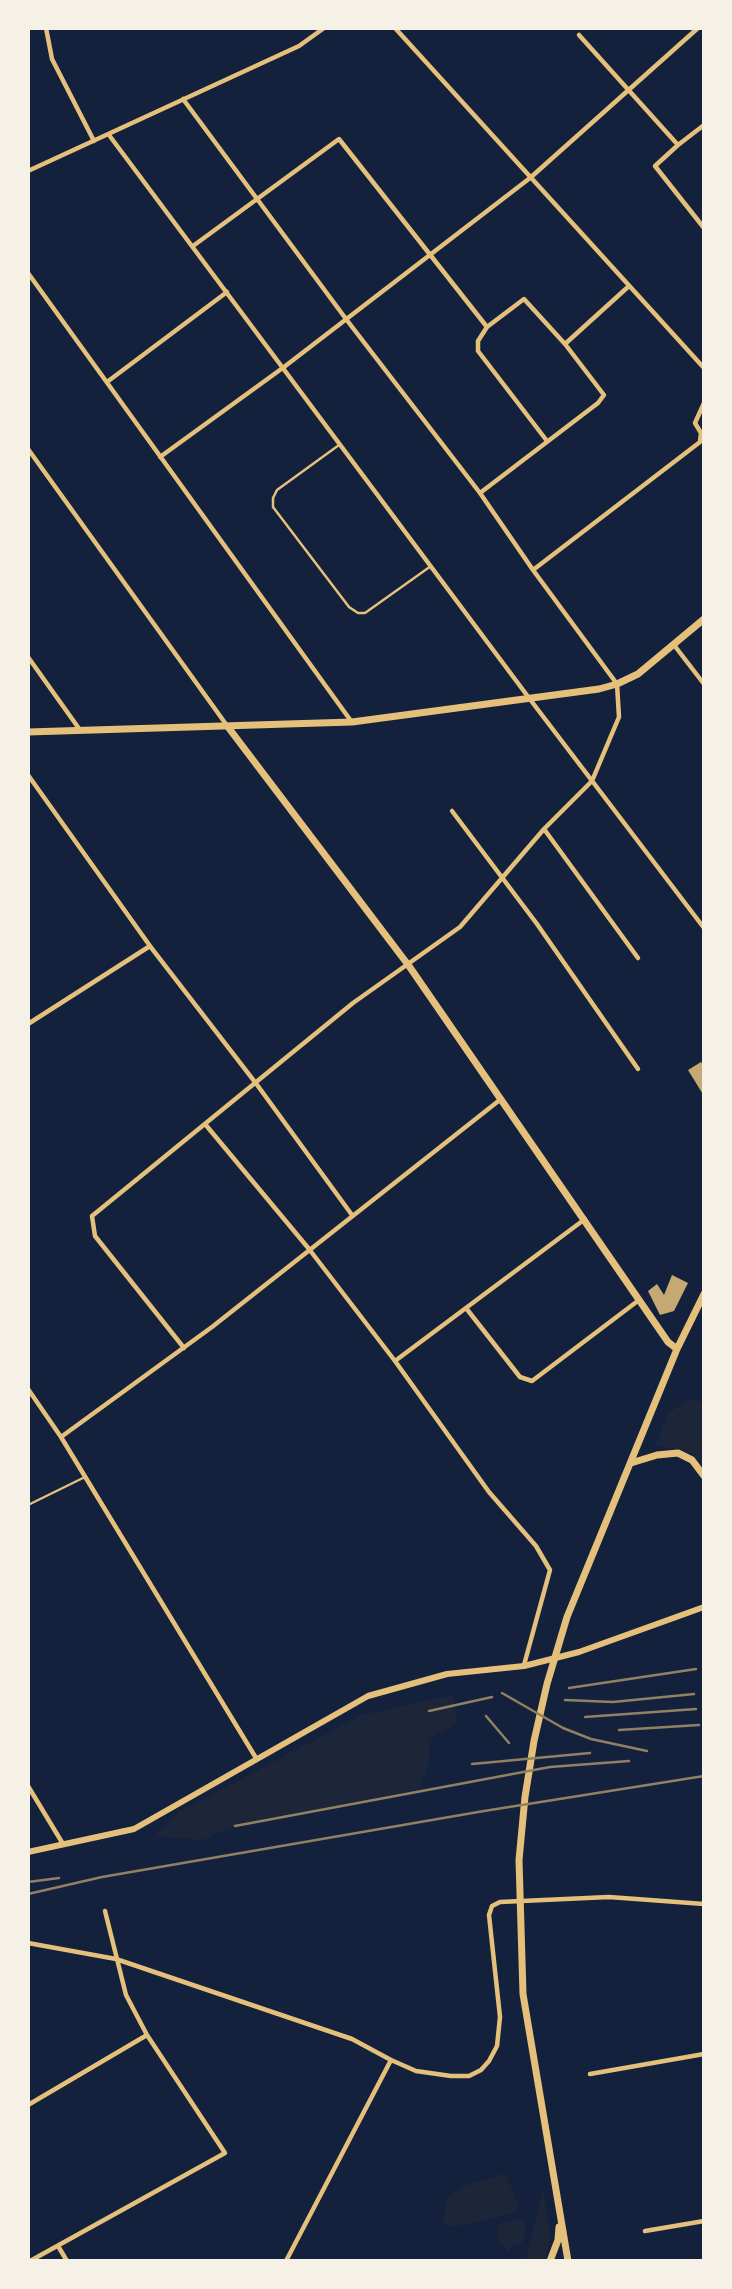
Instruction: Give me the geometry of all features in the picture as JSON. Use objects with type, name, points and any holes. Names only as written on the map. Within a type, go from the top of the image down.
[{"type":"main road","points":[[28,732],[352,722],[599,689],[638,674],[704,619]]},
{"type":"main road","points":[[228,727],[409,966],[668,1342],[677,1349]]},
{"type":"main road","points":[[568,2261],[523,1994],[519,1860],[525,1797],[547,1684],[567,1617],[677,1349],[704,1294]]},
{"type":"main road","points":[[630,1465],[657,1455],[678,1453],[692,1460],[704,1476]]},
{"type":"main road","points":[[550,2261],[558,2240],[559,2216]]},
{"type":"street","points":[[46,28],[52,59],[94,141]]},
{"type":"street","points":[[28,171],[299,46],[324,28]]},
{"type":"street","points":[[395,28],[704,368]]},
{"type":"street","points":[[160,457],[284,367],[530,178],[698,28]]},
{"type":"street","points":[[579,35],[678,145]]},
{"type":"street","points":[[183,99],[346,319],[480,493],[617,684],[619,716],[592,781],[544,829],[460,927],[354,1003],[92,1216],[95,1236],[184,1348]]},
{"type":"street","points":[[704,125],[655,166],[704,228]]},
{"type":"street","points":[[109,135],[704,928]]},
{"type":"street","points":[[193,246],[339,139],[487,327]]},
{"type":"street","points":[[28,272],[352,722]]},
{"type":"street","points":[[565,344],[630,285]]},
{"type":"street","points":[[107,382],[227,292]]},
{"type":"street","points":[[480,493],[598,403],[604,395],[600,386],[524,299],[487,327],[478,341],[478,351],[547,441]]},
{"type":"street","points":[[533,570],[701,442],[701,433],[695,423],[704,403]]},
{"type":"street","points":[[28,449],[228,727]]},
{"type":"street","points":[[673,644],[704,684]]},
{"type":"street","points":[[28,657],[80,730]]},
{"type":"street","points":[[28,775],[150,946],[255,1082],[352,1216]]},
{"type":"street","points":[[452,811],[502,876],[638,1069]]},
{"type":"street","points":[[544,829],[638,958]]},
{"type":"street","points":[[28,1024],[150,946]]},
{"type":"street","points":[[61,1437],[184,1348],[502,1099]]},
{"type":"street","points":[[205,1124],[309,1249],[395,1361],[489,1492],[536,1546],[550,1570],[524,1666]]},
{"type":"street","points":[[395,1361],[585,1219]]},
{"type":"street","points":[[466,1308],[520,1377],[532,1381],[640,1300]]},
{"type":"street","points":[[28,1389],[61,1437],[256,1758]]},
{"type":"street","points":[[28,1852],[134,1829],[368,1696],[447,1674],[524,1666],[579,1652],[704,1607]]},
{"type":"street","points":[[28,1786],[63,1844]]},
{"type":"street","points":[[28,1943],[116,1959],[347,2037],[416,2071],[469,2076],[481,2070],[497,2046],[500,2017],[489,1915],[492,1906],[500,1902],[609,1897],[704,1904]]},
{"type":"street","points":[[30,2261],[225,2152],[148,2035],[126,1995],[105,1911]]},
{"type":"street","points":[[28,2105],[148,2035]]},
{"type":"street","points":[[590,2074],[704,2054]]},
{"type":"street","points":[[286,2261],[391,2060]]},
{"type":"street","points":[[645,2231],[704,2221]]},
{"type":"street","points":[[58,2246],[67,2261]]},
{"type":"lane","points":[[341,444],[277,490],[273,498],[274,507],[349,607],[358,613],[365,613],[431,566]]},
{"type":"lane","points":[[28,1505],[85,1477]]},
{"type":"shaded area","points":[[692,1399],[704,1404],[704,1464],[681,1449],[655,1446],[668,1414]]},
{"type":"shaded area","points":[[453,1695],[457,1724],[428,1739],[430,1760],[418,1792],[235,1826],[202,1840],[155,1836],[180,1811],[362,1715]]},
{"type":"shaded area","points":[[503,2174],[507,2177],[519,2207],[517,2212],[472,2224],[448,2226],[443,2223],[448,2196],[467,2185]]},
{"type":"shaded area","points":[[543,2189],[550,2235],[547,2254],[544,2261],[525,2261]]},
{"type":"shaded area","points":[[519,2219],[526,2225],[524,2239],[520,2245],[512,2244],[508,2252],[499,2242],[497,2227],[501,2223]]},
{"type":"building","points":[[701,1062],[704,1066],[704,1096],[688,1070]]},
{"type":"building","points":[[672,1275],[688,1283],[674,1311],[660,1315],[648,1291],[657,1284],[664,1295]]},
{"type":"railway","points":[[569,1688],[696,1669]]},
{"type":"railway","points":[[502,1693],[563,1728],[591,1739],[647,1751]]},
{"type":"railway","points":[[565,1700],[613,1702],[694,1694]]},
{"type":"railway","points":[[429,1711],[492,1697]]},
{"type":"railway","points":[[585,1717],[696,1709]]},
{"type":"railway","points":[[486,1716],[509,1743]]},
{"type":"railway","points":[[619,1730],[699,1725]]},
{"type":"railway","points":[[472,1764],[590,1753]]},
{"type":"railway","points":[[235,1826],[550,1767],[629,1761]]},
{"type":"railway","points":[[28,1894],[102,1877],[704,1776]]},
{"type":"railway","points":[[28,1882],[59,1878]]}]
